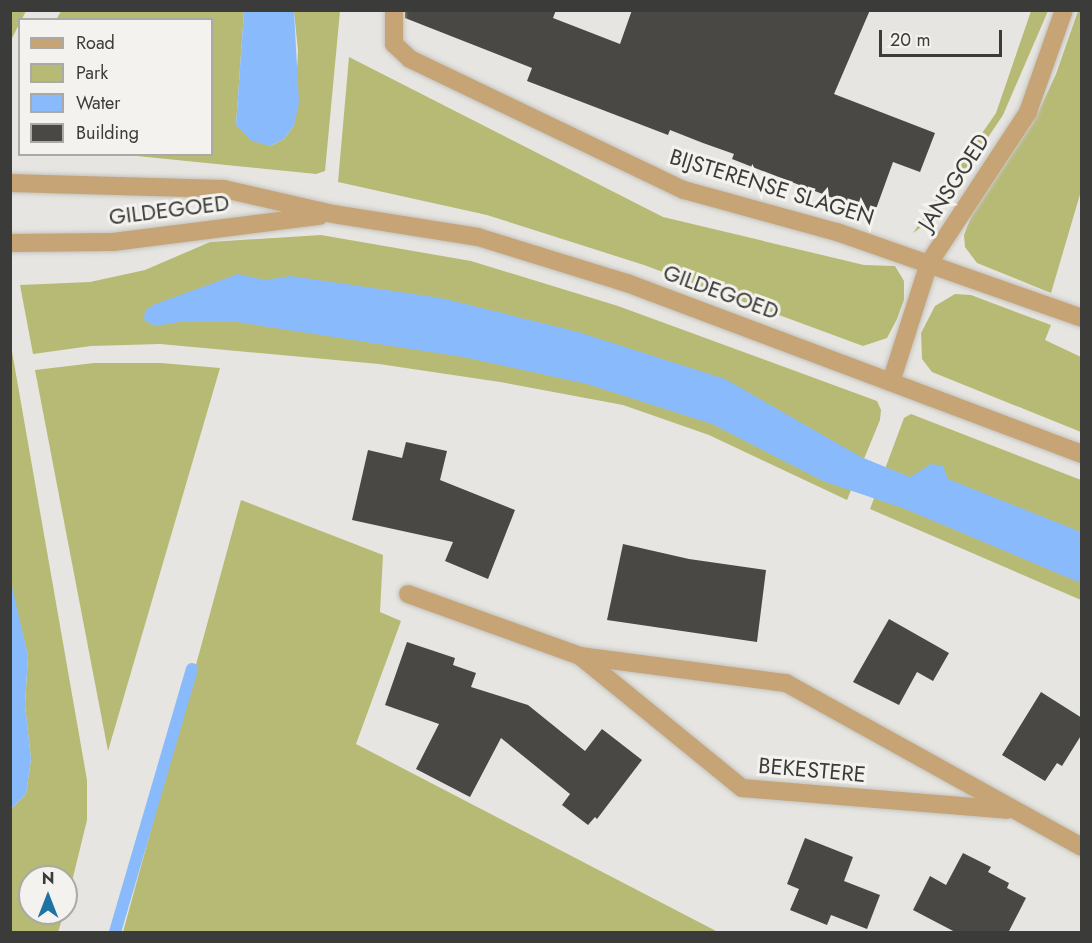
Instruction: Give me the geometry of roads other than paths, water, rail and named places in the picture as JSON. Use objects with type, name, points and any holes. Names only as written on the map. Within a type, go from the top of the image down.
[{"type":"street","name":"BIJSTERENSE SLAGEN","points":[[394,10],[394,44],[410,59],[673,185],[929,263],[1082,318]]},
{"type":"street","name":"JANSGOED","points":[[891,382],[929,263],[1028,112],[1064,10]]},
{"type":"street","name":"GILDEGOED","points":[[10,183],[224,189],[333,214],[478,237],[627,283],[1082,454]]},
{"type":"street","name":"GILDEGOED","points":[[10,243],[112,242],[333,214]]},
{"type":"street","name":"BEKESTERE","points":[[408,594],[580,656],[786,683],[1082,847]]},
{"type":"street","name":"BEKESTERE","points":[[580,656],[742,788],[1015,810]]},
{"type":"water","points":[[244,11],[294,11],[299,103],[294,125],[284,139],[270,146],[252,141],[236,125]]},
{"type":"water","points":[[238,274],[265,280],[291,276],[441,298],[578,332],[725,379],[861,457],[910,477],[931,464],[943,466],[948,479],[1081,532],[1081,583],[905,509],[823,481],[712,424],[587,384],[463,357],[237,322],[179,322],[155,326],[144,320],[145,311],[153,305]]},
{"type":"water","points":[[11,582],[28,656],[25,705],[31,759],[26,794],[11,809]]},
{"type":"waterway","points":[[115,932],[192,669]]}]
